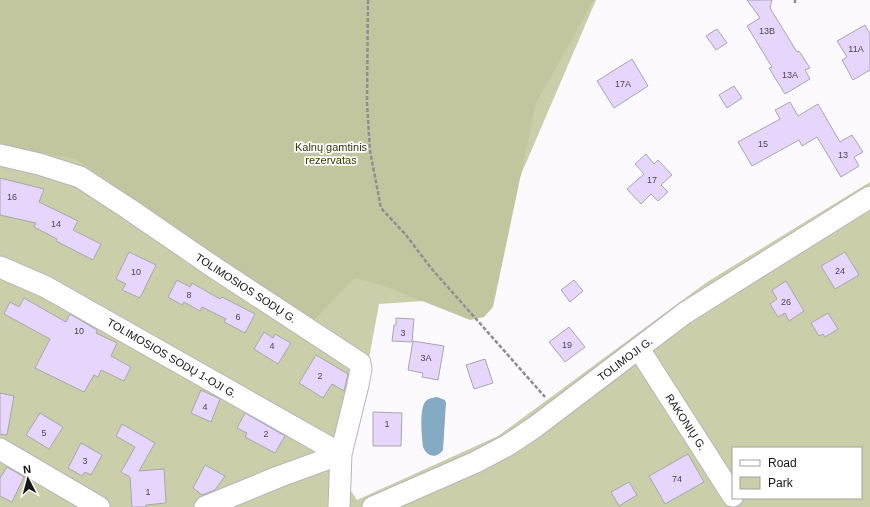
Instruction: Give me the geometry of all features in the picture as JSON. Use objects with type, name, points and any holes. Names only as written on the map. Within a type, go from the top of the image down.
[{"type":"street","name":"TOLIMOSIOS SODŲ G.","points":[[0,155],[39,164],[80,177],[360,363],[361,369],[358,385],[341,454],[339,507]]},
{"type":"street","name":"TOLIMOJI G.","points":[[373,507],[476,462],[508,445],[685,314],[870,197]]},
{"type":"street","name":"TOLIMOSIOS SODŲ 1-OJI G.","points":[[0,267],[46,287],[341,454]]},
{"type":"street","name":"RAKONIŲ G.","points":[[639,349],[732,494]]},
{"type":"street","points":[[0,449],[99,507]]},
{"type":"street","points":[[205,507],[278,477],[341,454]]},
{"type":"path","points":[[368,0],[367,111],[370,151],[381,208],[406,235],[431,268],[557,410]]},
{"type":"green space","points":[[0,0],[596,0],[507,207],[484,297],[379,304],[346,483],[357,500],[498,436],[707,282],[870,182],[870,507],[0,507]]},
{"type":"green space","name":"Kalnų gamtinis rezervatas","points":[[0,0],[594,0],[536,103],[493,307],[484,317],[470,320],[382,285],[355,278],[313,321],[76,159],[0,145]]},
{"type":"water","points":[[437,397],[445,400],[446,403],[443,450],[438,455],[432,456],[427,453],[423,447],[421,417],[425,402],[429,399]]},
{"type":"building","points":[[747,0],[772,0],[770,8],[797,52],[799,51],[810,68],[805,70],[810,79],[785,94],[769,68],[772,67],[747,26],[760,18]]},
{"type":"building","points":[[865,25],[870,34],[870,70],[853,80],[842,60],[847,57],[837,41]]},
{"type":"building","points":[[717,29],[727,43],[716,50],[706,36]]},
{"type":"building","points":[[632,59],[648,86],[614,108],[597,81]]},
{"type":"building","points":[[734,86],[742,98],[727,108],[719,95]]},
{"type":"building","points":[[790,102],[798,116],[818,104],[840,142],[852,135],[863,152],[854,157],[859,166],[841,177],[817,137],[802,146],[799,140],[752,166],[738,142],[780,119],[775,110]]},
{"type":"building","points":[[646,154],[654,164],[658,160],[672,175],[661,185],[668,192],[658,201],[651,194],[641,204],[627,189],[644,174],[635,164]]},
{"type":"building","points":[[0,178],[44,189],[39,202],[78,221],[73,230],[101,244],[93,260],[56,241],[57,239],[34,227],[36,223],[0,215]]},
{"type":"building","points":[[129,252],[156,265],[140,298],[122,290],[126,284],[116,279]]},
{"type":"building","points":[[845,252],[859,275],[835,289],[821,266]]},
{"type":"building","points":[[177,280],[190,287],[192,283],[220,299],[222,297],[255,314],[245,333],[224,322],[226,319],[202,307],[200,311],[184,302],[182,305],[168,297]]},
{"type":"building","points":[[574,280],[583,291],[570,302],[561,290]]},
{"type":"building","points":[[786,281],[804,311],[789,321],[785,313],[778,317],[770,304],[777,299],[772,290]]},
{"type":"building","points":[[24,298],[66,322],[70,314],[97,330],[96,333],[117,343],[111,356],[131,367],[124,381],[101,370],[98,377],[94,375],[84,392],[35,368],[50,339],[4,314],[10,302],[19,307]]},
{"type":"building","points":[[828,313],[838,329],[825,337],[823,334],[819,336],[811,323]]},
{"type":"building","points":[[396,318],[414,319],[412,342],[392,341]]},
{"type":"building","points":[[569,327],[585,347],[565,362],[549,342]]},
{"type":"building","points":[[264,332],[273,338],[275,334],[291,343],[278,364],[254,349]]},
{"type":"building","points":[[413,341],[444,346],[438,380],[422,377],[423,373],[408,370]]},
{"type":"building","points":[[316,355],[348,374],[344,391],[332,384],[323,398],[299,383]]},
{"type":"building","points":[[485,359],[493,383],[474,389],[466,365]]},
{"type":"building","points":[[201,390],[220,399],[211,422],[191,413]]},
{"type":"building","points":[[0,393],[14,396],[7,435],[0,434]]},
{"type":"building","points":[[373,412],[402,413],[401,446],[373,446]]},
{"type":"building","points":[[40,413],[63,427],[49,449],[26,435]]},
{"type":"building","points":[[245,413],[285,436],[275,453],[245,437],[247,433],[237,428]]},
{"type":"building","points":[[122,424],[155,443],[139,471],[164,469],[166,503],[146,505],[146,507],[132,507],[130,477],[121,472],[135,447],[116,436]]},
{"type":"building","points":[[81,443],[102,455],[91,475],[85,472],[82,476],[68,468]]},
{"type":"building","points":[[688,454],[704,482],[665,504],[649,476]]},
{"type":"building","points":[[205,465],[225,476],[215,490],[202,495],[193,488]]},
{"type":"building","points":[[7,467],[24,477],[12,502],[0,496],[0,478]]},
{"type":"building","points":[[629,482],[637,495],[619,506],[611,492]]}]
